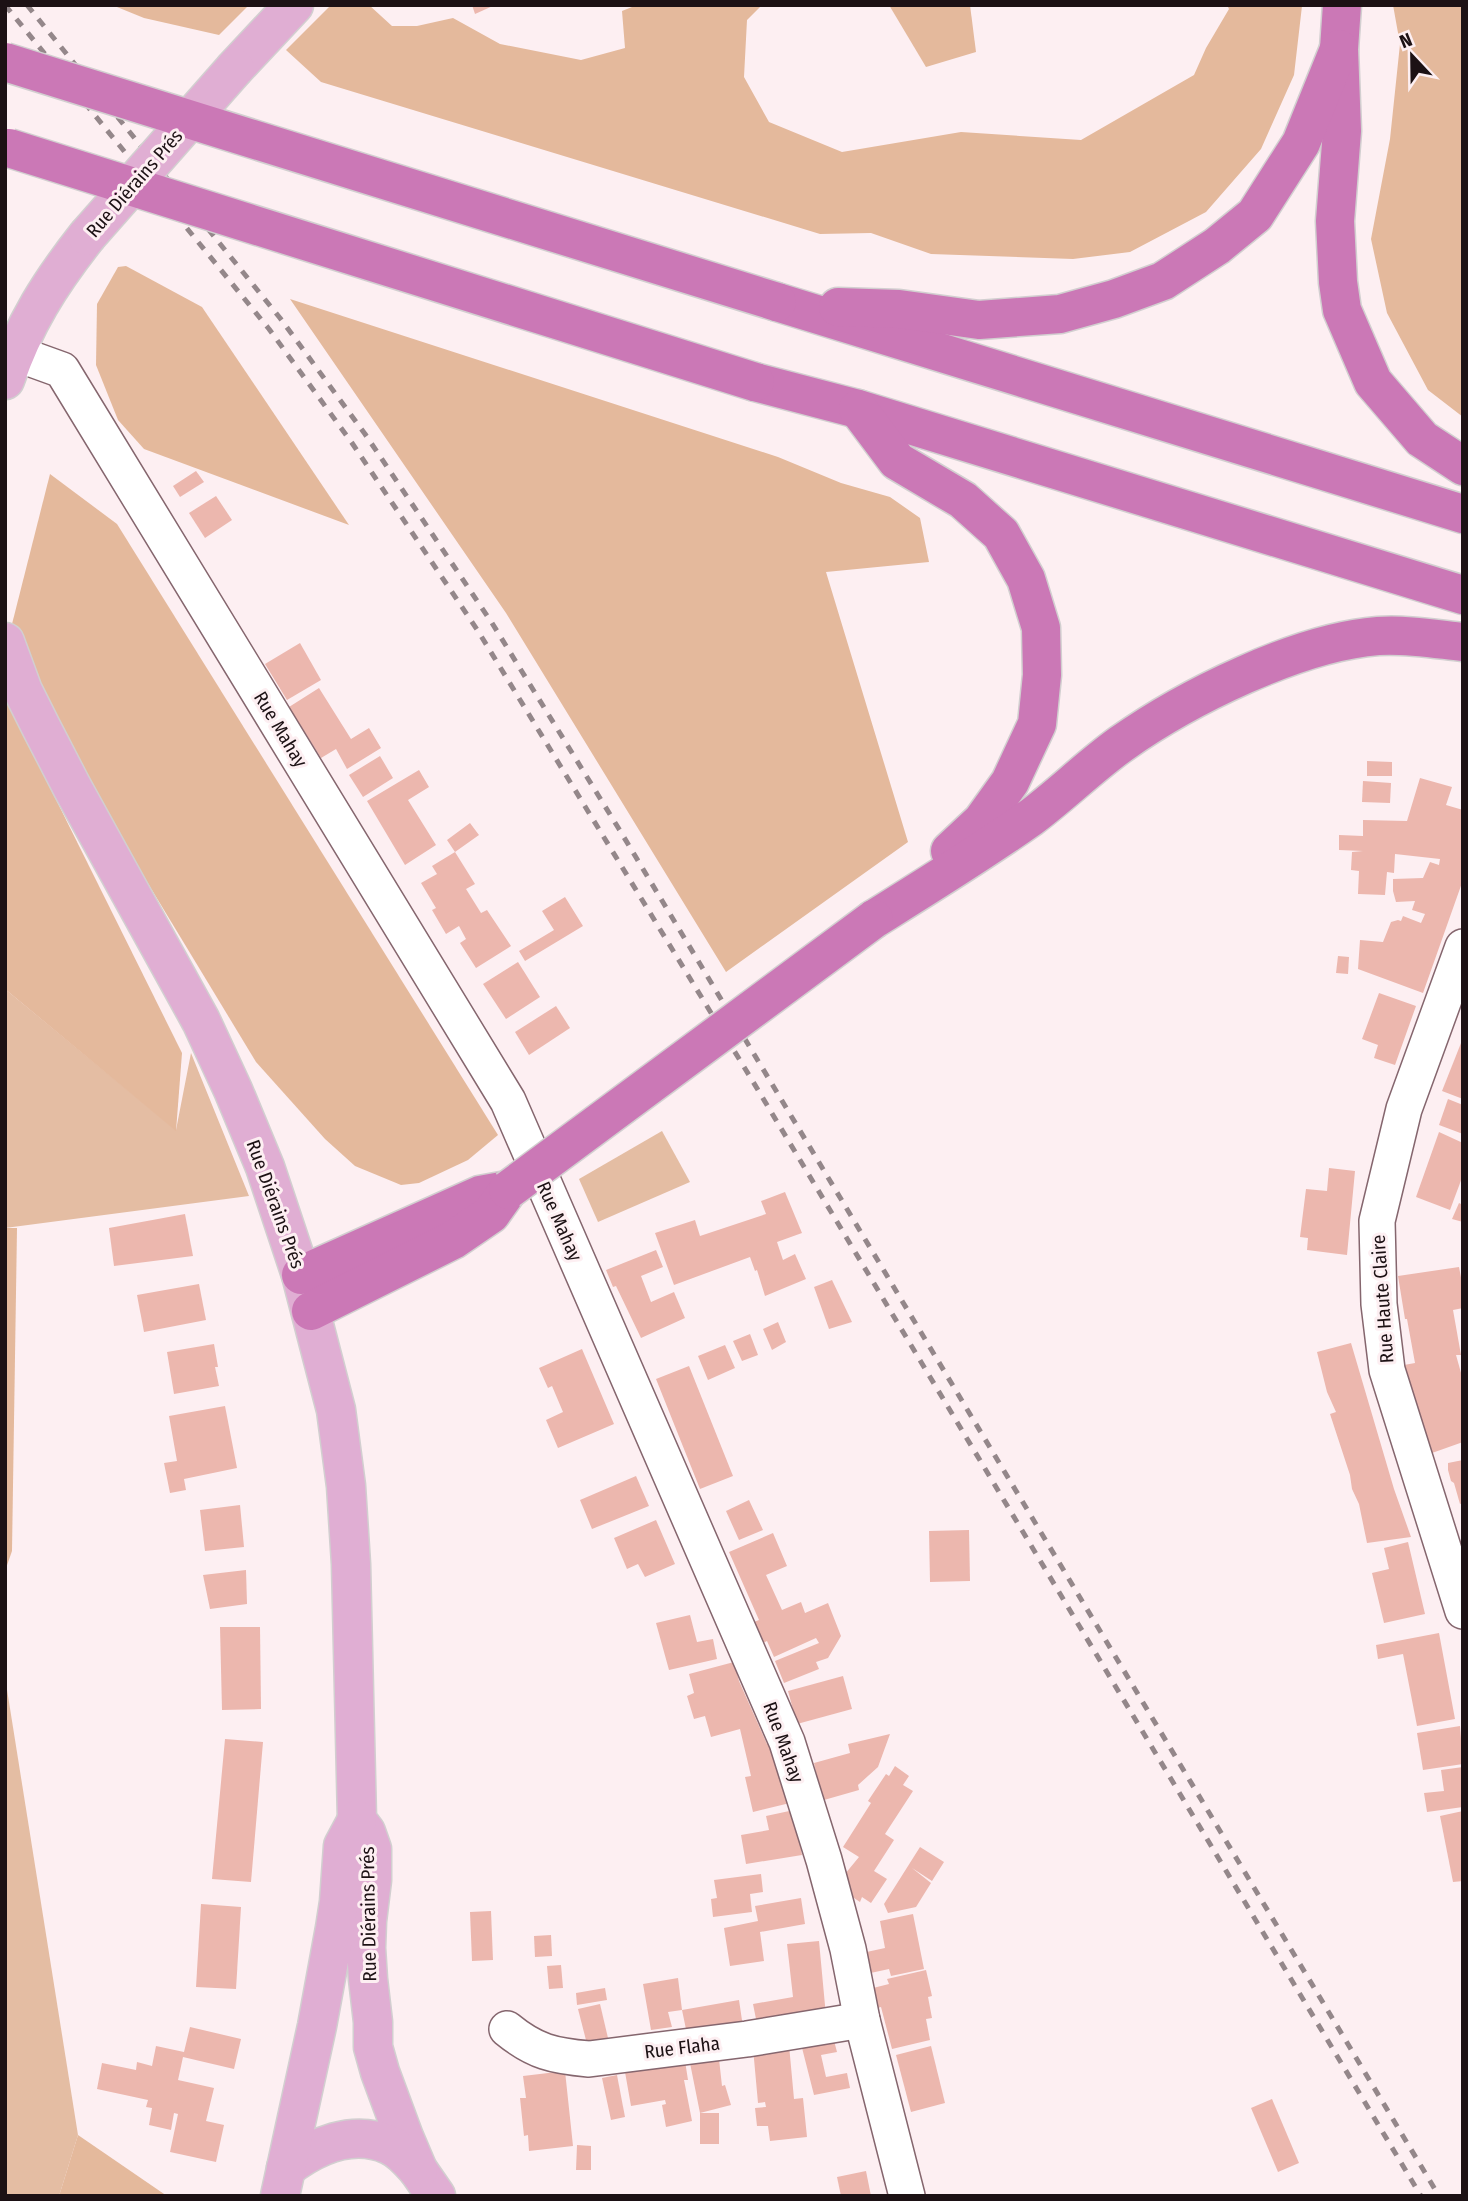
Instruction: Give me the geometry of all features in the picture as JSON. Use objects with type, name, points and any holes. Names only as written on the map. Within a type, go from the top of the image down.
[{"type":"highway","points":[[1342,5],[1339,49],[1342,131],[1335,221],[1342,310],[1373,382],[1422,439],[1463,466]]},
{"type":"highway","points":[[787,304],[899,309],[979,320],[1060,314],[1114,299],[1163,281],[1217,246],[1255,215],[1301,143],[1339,49]]},
{"type":"highway","points":[[5,62],[1463,514]]},
{"type":"highway","points":[[7,148],[755,382],[858,410],[1463,595]]},
{"type":"highway","points":[[858,410],[897,461],[963,500],[1002,534],[1026,579],[1041,628],[1042,675],[1037,724],[1010,782],[982,821],[880,915]]},
{"type":"highway","points":[[306,1293],[386,1239],[493,1200],[880,915],[1032,816],[1121,744],[1186,704],[1270,664],[1321,647],[1378,636],[1463,642]]},
{"type":"main road","name":"Rue Diérains Prés","points":[[10,367],[26,326],[41,299],[87,236],[294,5]]},
{"type":"main road","name":"Rue Diérains Prés","points":[[5,642],[23,691],[53,751],[162,948],[233,1090],[265,1167],[306,1293],[336,1410],[346,1486],[351,1564],[357,1820],[343,1846],[335,1928],[283,2182]]},
{"type":"main road","name":"Rue Diérains Prés","points":[[357,1820],[366,1832],[372,1849],[366,1948],[373,2047],[389,2098],[427,2183]]},
{"type":"main road","name":"Rue Diérains Prés","points":[[283,2182],[298,2159],[327,2145],[350,2138],[363,2138],[390,2145],[403,2154],[427,2183]]},
{"type":"street","name":"Rue Mahay","points":[[10,367],[62,370],[508,1101],[787,1742],[845,1937],[862,2020],[907,2196]]},
{"type":"street","name":"Rue Haute Claire","points":[[1463,947],[1404,1109],[1377,1221],[1379,1304],[1387,1370],[1463,1611]]},
{"type":"street","name":"Rue Flaha","points":[[507,2029],[542,2052],[589,2059],[747,2039],[862,2020]]},
{"type":"shaded area","points":[[112,5],[249,5],[219,35],[144,18]]},
{"type":"shaded area","points":[[331,5],[369,5],[392,26],[417,26],[453,18],[500,44],[581,60],[625,48],[622,11],[637,5],[762,5],[747,20],[744,77],[769,122],[842,152],[961,132],[1081,140],[1194,75],[1229,9],[1227,5],[1302,6],[1294,75],[1261,149],[1206,212],[1130,252],[1073,259],[931,254],[871,233],[820,234],[321,82],[286,50]]},
{"type":"shaded area","points":[[889,5],[970,5],[976,52],[926,67]]},
{"type":"shaded area","points":[[1393,5],[1463,5],[1463,417],[1428,390],[1387,313],[1371,239],[1390,139],[1400,44]]},
{"type":"shaded area","points":[[126,266],[202,307],[349,525],[144,449],[118,420],[96,365],[97,304],[118,267]]},
{"type":"shaded area","points":[[290,299],[778,457],[841,483],[890,497],[920,518],[929,562],[826,572],[908,842],[726,972],[506,613]]},
{"type":"shaded area","points":[[50,474],[117,524],[498,1135],[468,1160],[419,1183],[401,1185],[355,1166],[325,1139],[256,1062],[118,834],[11,628]]},
{"type":"shaded area","points":[[5,697],[182,1053],[176,1131],[5,989]]},
{"type":"shaded area","points":[[5,989],[176,1130],[191,1053],[249,1196],[5,1228]]},
{"type":"shaded area","points":[[662,1131],[690,1182],[598,1222],[579,1179]]},
{"type":"shaded area","points":[[5,1228],[17,1228],[12,1551],[5,1571]]},
{"type":"shaded area","points":[[5,1677],[78,2135],[59,2196],[5,2196]]},
{"type":"shaded area","points":[[78,2135],[167,2196],[59,2196]]},
{"type":"building","points":[[472,5],[495,5],[475,14]]},
{"type":"building","points":[[196,471],[204,482],[180,497],[173,486]]},
{"type":"building","points":[[216,496],[232,520],[205,538],[189,513]]},
{"type":"building","points":[[300,643],[321,680],[287,700],[265,664]]},
{"type":"building","points":[[319,688],[351,739],[369,728],[381,748],[347,769],[336,749],[321,758],[289,707]]},
{"type":"building","points":[[380,756],[393,778],[363,797],[349,775]]},
{"type":"building","points":[[1367,761],[1392,762],[1392,776],[1367,776]]},
{"type":"building","points":[[419,770],[429,787],[408,800],[436,845],[405,865],[367,801]]},
{"type":"building","points":[[1420,778],[1452,787],[1446,805],[1463,810],[1463,880],[1423,993],[1358,969],[1360,940],[1383,942],[1391,922],[1401,921],[1403,916],[1421,923],[1425,914],[1412,910],[1415,901],[1396,902],[1393,879],[1423,878],[1430,862],[1439,865],[1440,859],[1395,854],[1394,873],[1387,872],[1385,895],[1358,894],[1359,871],[1351,870],[1352,852],[1363,851],[1339,850],[1339,835],[1363,836],[1363,820],[1407,821]]},
{"type":"building","points":[[1363,781],[1391,783],[1390,803],[1362,802]]},
{"type":"building","points":[[470,823],[479,835],[455,852],[447,840]]},
{"type":"building","points":[[455,852],[475,884],[466,889],[481,913],[487,910],[511,946],[476,968],[460,943],[466,939],[459,926],[446,934],[432,910],[436,908],[421,883],[437,874],[432,866]]},
{"type":"building","points":[[565,897],[583,926],[525,961],[519,951],[554,930],[542,911]]},
{"type":"building","points":[[1338,956],[1349,957],[1348,974],[1336,973]]},
{"type":"building","points":[[518,962],[540,997],[506,1019],[483,984]]},
{"type":"building","points":[[1379,993],[1416,1006],[1395,1065],[1374,1058],[1378,1045],[1362,1039]]},
{"type":"building","points":[[556,1006],[570,1028],[529,1055],[515,1032]]},
{"type":"building","points":[[1463,1038],[1463,1099],[1442,1091]]},
{"type":"building","points":[[1448,1099],[1463,1105],[1463,1134],[1439,1125]]},
{"type":"building","points":[[1439,1132],[1463,1143],[1463,1175],[1450,1210],[1416,1197]]},
{"type":"building","points":[[1329,1168],[1355,1171],[1347,1255],[1307,1250],[1308,1238],[1300,1237],[1306,1189],[1327,1191]]},
{"type":"building","points":[[785,1192],[802,1233],[777,1242],[783,1260],[795,1254],[806,1279],[765,1296],[750,1257],[674,1285],[655,1233],[695,1220],[700,1236],[766,1214],[761,1201]]},
{"type":"building","points":[[1459,1203],[1463,1205],[1463,1222],[1452,1219]]},
{"type":"building","points":[[185,1214],[193,1256],[114,1266],[109,1228]]},
{"type":"building","points":[[656,1250],[663,1267],[641,1276],[651,1302],[674,1292],[685,1318],[641,1338],[606,1270]]},
{"type":"building","points":[[1459,1267],[1463,1308],[1453,1310],[1461,1355],[1456,1355],[1463,1380],[1463,1442],[1432,1453],[1404,1365],[1415,1363],[1398,1276]]},
{"type":"building","points":[[832,1280],[852,1322],[829,1329],[814,1287]]},
{"type":"building","points":[[199,1284],[206,1320],[144,1332],[137,1295]]},
{"type":"building","points":[[778,1322],[786,1342],[772,1350],[763,1329]]},
{"type":"building","points":[[750,1334],[758,1355],[742,1361],[733,1341]]},
{"type":"building","points":[[1351,1343],[1411,1537],[1367,1543],[1359,1504],[1330,1414],[1336,1412],[1327,1392],[1317,1352]]},
{"type":"building","points":[[214,1344],[219,1386],[174,1394],[167,1352]]},
{"type":"building","points":[[725,1345],[735,1368],[708,1380],[698,1356]]},
{"type":"building","points":[[582,1349],[614,1424],[558,1448],[546,1420],[563,1412],[552,1386],[548,1388],[539,1368]]},
{"type":"building","points":[[689,1366],[733,1476],[700,1489],[656,1379]]},
{"type":"building","points":[[225,1406],[237,1468],[184,1479],[186,1490],[170,1493],[164,1463],[177,1461],[169,1416]]},
{"type":"building","points":[[1463,1460],[1463,1503],[1460,1504],[1451,1481],[1448,1463]]},
{"type":"building","points":[[636,1476],[649,1506],[592,1529],[580,1500]]},
{"type":"building","points":[[749,1500],[763,1530],[739,1540],[726,1511]]},
{"type":"building","points":[[240,1505],[244,1547],[205,1551],[200,1510]]},
{"type":"building","points":[[656,1520],[675,1564],[645,1577],[638,1564],[627,1569],[614,1538]]},
{"type":"building","points":[[969,1530],[970,1581],[930,1582],[929,1531]]},
{"type":"building","points":[[773,1533],[787,1566],[766,1575],[782,1610],[801,1602],[805,1613],[828,1603],[841,1636],[828,1658],[816,1662],[819,1669],[784,1683],[775,1661],[819,1643],[816,1638],[774,1657],[767,1641],[763,1643],[754,1622],[759,1620],[729,1552]]},
{"type":"building","points":[[1408,1542],[1425,1614],[1384,1623],[1372,1573],[1389,1569],[1384,1548]]},
{"type":"building","points":[[246,1570],[247,1604],[210,1609],[203,1575]]},
{"type":"building","points":[[690,1615],[697,1642],[713,1639],[717,1659],[669,1670],[656,1623]]},
{"type":"building","points":[[220,1627],[260,1627],[261,1709],[222,1710]]},
{"type":"building","points":[[1439,1633],[1455,1719],[1417,1726],[1403,1654],[1378,1659],[1376,1645]]},
{"type":"building","points":[[734,1662],[739,1681],[769,1744],[777,1770],[782,1769],[790,1803],[753,1812],[745,1777],[751,1776],[740,1729],[711,1737],[705,1716],[694,1719],[687,1696],[694,1693],[689,1674]]},
{"type":"building","points":[[843,1676],[852,1709],[797,1724],[788,1691]]},
{"type":"building","points":[[1460,1726],[1463,1764],[1423,1770],[1417,1733]]},
{"type":"building","points":[[890,1734],[878,1767],[858,1785],[859,1790],[817,1802],[811,1778],[817,1776],[814,1763],[850,1753],[848,1744]]},
{"type":"building","points":[[225,1739],[263,1742],[251,1882],[212,1879]]},
{"type":"building","points":[[895,1766],[909,1776],[903,1785],[913,1791],[885,1834],[894,1840],[874,1871],[887,1879],[871,1903],[862,1897],[860,1902],[842,1890],[845,1874],[859,1857],[843,1847],[871,1803],[868,1801],[886,1774],[889,1776]]},
{"type":"building","points":[[1463,1767],[1463,1807],[1427,1812],[1424,1793],[1444,1791],[1441,1770]]},
{"type":"building","points":[[794,1810],[802,1855],[746,1864],[741,1835],[769,1830],[766,1816]]},
{"type":"building","points":[[1463,1811],[1463,1881],[1453,1882],[1440,1816]]},
{"type":"building","points":[[920,1847],[944,1862],[932,1881],[912,1868],[931,1883],[916,1907],[888,1913],[884,1904]]},
{"type":"building","points":[[761,1874],[763,1892],[750,1894],[752,1912],[713,1917],[711,1899],[717,1898],[714,1880]]},
{"type":"building","points":[[801,1898],[805,1924],[760,1932],[764,1961],[730,1966],[724,1928],[758,1921],[755,1906]]},
{"type":"building","points":[[201,1904],[241,1907],[236,1989],[196,1987]]},
{"type":"building","points":[[491,1911],[493,1960],[472,1961],[470,1912]]},
{"type":"building","points":[[913,1914],[924,1969],[891,1976],[889,1969],[866,1974],[862,1953],[885,1948],[880,1921]]},
{"type":"building","points":[[551,1935],[552,1956],[535,1957],[534,1936]]},
{"type":"building","points":[[819,1941],[826,2016],[758,2029],[753,2004],[793,1997],[787,1944]]},
{"type":"building","points":[[561,1965],[563,1988],[549,1989],[547,1966]]},
{"type":"building","points":[[926,1970],[932,1996],[928,1997],[932,2018],[926,2019],[930,2040],[892,2049],[881,2007],[874,2009],[869,1989],[889,1984],[887,1979]]},
{"type":"building","points":[[678,1978],[682,2010],[668,2012],[672,2027],[651,2030],[643,1984]]},
{"type":"building","points":[[605,1988],[607,2000],[577,2005],[576,1993]]},
{"type":"building","points":[[739,2000],[743,2027],[687,2034],[682,2010]]},
{"type":"building","points":[[600,2004],[608,2038],[587,2044],[578,2009]]},
{"type":"building","points":[[190,2027],[241,2039],[234,2069],[183,2057],[178,2080],[214,2088],[206,2121],[224,2125],[216,2162],[170,2152],[178,2114],[174,2113],[171,2130],[149,2125],[152,2108],[146,2107],[148,2100],[97,2089],[102,2063],[136,2070],[137,2062],[152,2066],[156,2046],[184,2052]]},
{"type":"building","points":[[832,2033],[837,2052],[821,2055],[826,2077],[847,2073],[850,2088],[814,2095],[800,2040]]},
{"type":"building","points":[[789,2045],[794,2099],[803,2098],[807,2137],[770,2141],[768,2126],[757,2126],[755,2108],[766,2107],[765,2102],[758,2103],[753,2048]]},
{"type":"building","points":[[931,2046],[945,2103],[911,2112],[896,2055]]},
{"type":"building","points":[[718,2050],[722,2086],[725,2085],[731,2105],[700,2113],[688,2053]]},
{"type":"building","points":[[685,2061],[688,2080],[684,2080],[692,2121],[666,2127],[662,2105],[666,2104],[665,2100],[631,2106],[625,2072]]},
{"type":"building","points":[[565,2071],[573,2146],[529,2151],[528,2135],[524,2136],[520,2098],[526,2098],[523,2076]]},
{"type":"building","points":[[617,2075],[625,2117],[611,2120],[602,2078]]},
{"type":"building","points":[[1272,2099],[1299,2163],[1278,2172],[1251,2108]]},
{"type":"building","points":[[700,2113],[719,2113],[719,2144],[700,2144]]},
{"type":"building","points":[[577,2145],[591,2146],[591,2170],[576,2170]]},
{"type":"building","points":[[866,2171],[871,2196],[841,2196],[837,2177]]},
{"type":"railway","points":[[5,5],[269,329],[352,443],[478,631],[752,1080],[1421,2196]]},
{"type":"railway","points":[[27,5],[280,318],[365,434],[492,623],[619,829],[1439,2196]]}]
